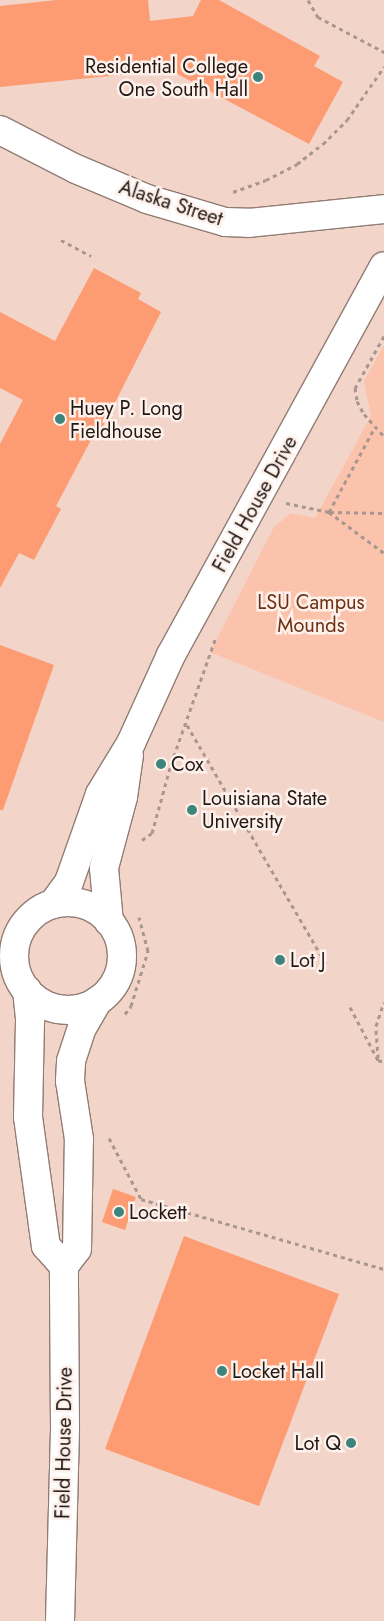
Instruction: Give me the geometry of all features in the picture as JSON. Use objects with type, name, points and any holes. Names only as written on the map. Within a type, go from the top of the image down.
[{"type":"street","name":"Alaska Street","points":[[0,130],[76,169],[147,199],[225,222],[249,223],[384,209]]},
{"type":"street","name":"Field House Drive","points":[[53,904],[69,882],[100,794],[131,743],[171,655],[384,266]]},
{"type":"street","name":"Field House Drive","points":[[109,922],[104,868],[123,797],[131,743]]},
{"type":"street","points":[[0,924],[30,918],[53,904],[84,905],[109,922],[118,937],[121,963],[109,990],[98,1000],[82,1028],[71,1061],[79,1140],[77,1249],[64,1266],[46,1246],[28,1117],[30,1021],[14,973],[16,940],[30,918]]},
{"type":"street","points":[[14,973],[44,1004],[56,1008],[76,1008],[98,1000]]},
{"type":"street","name":"Field House Drive","points":[[60,1621],[66,1428],[64,1266]]},
{"type":"path","points":[[308,0],[318,17],[384,52]]},
{"type":"path","points":[[224,194],[266,180],[297,164],[323,144],[347,120],[384,67]]},
{"type":"path","points":[[62,240],[91,256]]},
{"type":"path","points":[[384,336],[355,388],[357,401],[375,427],[384,436]]},
{"type":"path","points":[[329,512],[375,427]]},
{"type":"path","points":[[282,503],[329,512],[384,513]]},
{"type":"path","points":[[329,512],[384,553]]},
{"type":"path","points":[[138,842],[152,833],[171,764],[218,634]]},
{"type":"path","points":[[187,724],[327,966]]},
{"type":"path","points":[[121,1020],[131,1006],[148,951],[143,925],[136,912]]},
{"type":"path","points":[[378,1060],[376,1026],[384,1002]]},
{"type":"path","points":[[350,1007],[378,1060],[384,1062]]},
{"type":"path","points":[[106,1132],[141,1199],[384,1269]]},
{"type":"shaded area","name":"Louisiana State University","points":[[0,0],[384,0],[384,1621],[0,1621]]},
{"type":"green space","name":"LSU Campus Mounds","points":[[384,345],[384,722],[210,652],[274,527],[291,513],[315,518],[371,416],[364,381]]},
{"type":"building","name":"Residential College One South Hall","points":[[57,0],[148,0],[150,21],[193,16],[201,0],[219,0],[320,56],[314,66],[343,82],[309,144],[170,70],[0,87],[0,6]]},
{"type":"building","name":"Huey P. Long Fieldhouse","points":[[94,268],[141,293],[138,299],[161,312],[96,440],[92,438],[56,506],[61,509],[34,560],[19,553],[0,588],[0,444],[23,400],[0,388],[0,312],[55,341]]},
{"type":"building","points":[[0,645],[54,665],[3,810],[0,810]]},
{"type":"building","points":[[113,1189],[136,1197],[125,1230],[102,1222]]},
{"type":"building","name":"Locket Hall","points":[[184,1236],[339,1294],[259,1506],[105,1449]]},
{"type":"place","name":"Residential College One South Hall","points":[[258,77]]},
{"type":"place","name":"Huey P. Long Fieldhouse","points":[[60,419]]},
{"type":"place","name":"Cox","points":[[161,764]]},
{"type":"place","name":"Louisiana State University","points":[[192,810]]},
{"type":"place","name":"Lot J","points":[[280,960]]},
{"type":"place","name":"Lockett","points":[[119,1212]]},
{"type":"place","name":"Locket Hall","points":[[222,1371]]},
{"type":"place","name":"Lot Q","points":[[351,1443]]}]
